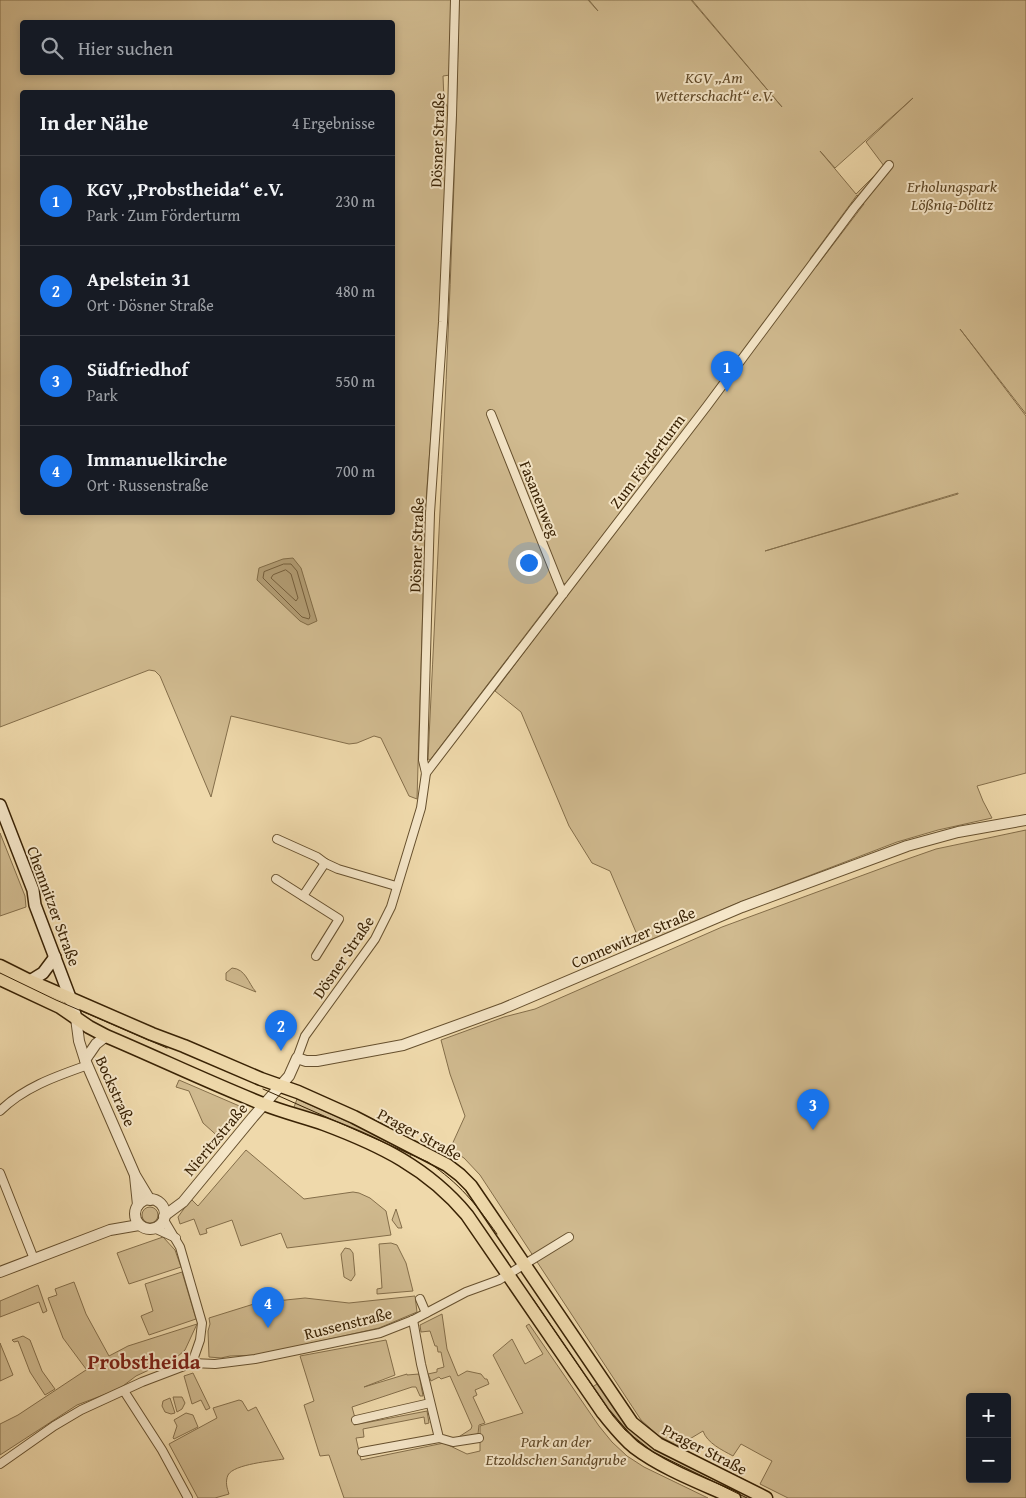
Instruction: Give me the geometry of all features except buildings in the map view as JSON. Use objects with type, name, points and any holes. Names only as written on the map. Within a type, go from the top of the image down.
[{"type":"main road","name":"Chemnitzer Straße","points":[[0,806],[33,890],[36,905],[56,957],[76,1018]]},
{"type":"main road","points":[[30,981],[43,973],[56,957]]},
{"type":"main road","name":"Prager Straße","points":[[0,966],[71,1000],[298,1092],[354,1117],[432,1156],[460,1174],[471,1186],[622,1410],[643,1434],[671,1452],[766,1498]]},
{"type":"main road","name":"Prager Straße","points":[[0,979],[60,1007],[106,1036],[324,1124],[391,1154],[422,1172],[440,1186],[462,1209],[620,1434],[650,1458],[734,1498]]},
{"type":"street","name":"Dösner Straße","points":[[297,1058],[306,1036],[375,939],[391,907],[421,808],[426,773],[423,760],[430,513],[443,322],[455,0]]},
{"type":"street","name":"Zum Förderturm","points":[[426,773],[707,406],[854,208],[889,165]]},
{"type":"street","name":"Fasanenweg","points":[[491,414],[563,594]]},
{"type":"street","name":"Connewitzer Straße","points":[[297,1058],[306,1061],[317,1061],[403,1045],[531,998],[643,948],[742,907],[898,850],[958,832],[1026,820]]},
{"type":"street","points":[[277,839],[317,857],[338,869],[396,886]]},
{"type":"street","points":[[303,896],[325,863]]},
{"type":"street","points":[[276,879],[339,919],[316,956]]},
{"type":"street","name":"Bockstraße","points":[[76,1018],[79,1040],[86,1062],[134,1175],[150,1200]]},
{"type":"street","points":[[0,1111],[10,1101],[24,1092],[86,1062],[96,1044],[106,1036]]},
{"type":"street","points":[[267,1100],[288,1076],[297,1058]]},
{"type":"street","name":"Nieritzstraße","points":[[164,1218],[182,1202],[267,1100]]},
{"type":"street","points":[[0,1173],[34,1259]]},
{"type":"street","name":"Bockstraße","points":[[134,1175],[137,1209]]},
{"type":"street","points":[[110,1230],[137,1209],[142,1202],[150,1200],[161,1205],[182,1202]]},
{"type":"street","points":[[161,1205],[164,1218],[176,1238],[202,1323],[200,1340],[192,1363]]},
{"type":"street","points":[[137,1209],[139,1225]]},
{"type":"street","points":[[154,1228],[164,1218]]},
{"type":"street","points":[[0,1272],[110,1230],[139,1225],[146,1228],[154,1228],[176,1238]]},
{"type":"street","name":"Russenstraße","points":[[0,1464],[54,1426],[81,1410],[142,1382],[192,1363],[215,1364],[255,1359],[380,1333],[426,1314],[466,1292],[496,1282],[569,1237]]},
{"type":"street","points":[[420,1299],[426,1314]]},
{"type":"street","points":[[413,1320],[439,1438]]},
{"type":"street","points":[[124,1391],[162,1450],[188,1498]]},
{"type":"street","points":[[356,1420],[430,1403]]},
{"type":"street","points":[[362,1452],[439,1438],[452,1442],[479,1438]]},
{"type":"green space","points":[[0,0],[451,0],[450,75],[443,76],[444,100],[448,108],[441,302],[426,501],[417,799],[409,796],[381,738],[374,736],[349,744],[231,716],[211,797],[160,676],[155,671],[149,670],[0,727]]},
{"type":"green space","points":[[459,0],[588,0],[598,11],[589,0],[691,0],[782,107],[692,0],[1026,0],[1026,414],[960,329],[1026,416],[1026,773],[977,786],[992,818],[938,830],[897,842],[738,903],[641,944],[610,871],[592,863],[569,826],[521,712],[495,691],[572,588],[565,583],[430,760],[428,759],[454,190]],"holes":[[[913,98],[866,142],[884,166],[856,194],[820,151],[835,168]],[[857,195],[864,204],[816,267],[810,259]],[[958,493],[958,494],[765,551]]]},
{"type":"green space","points":[[1026,830],[1026,1498],[788,1498],[760,1484],[772,1461],[741,1444],[733,1456],[711,1443],[703,1431],[678,1446],[659,1436],[641,1420],[480,1175],[464,1158],[450,1149],[465,1116],[450,1074],[441,1040],[504,1017],[535,1009],[722,927],[936,849]]},
{"type":"green space","points":[[0,833],[25,896],[26,907],[0,916]]},
{"type":"green space","points":[[232,968],[244,974],[256,992],[226,980],[226,973]]},
{"type":"green space","points":[[179,1080],[244,1108],[244,1114],[222,1140],[203,1123],[189,1091],[176,1087]]},
{"type":"green space","points":[[297,1099],[413,1151],[409,1159],[293,1110]]},
{"type":"green space","points":[[246,1150],[304,1199],[353,1192],[370,1198],[386,1211],[391,1235],[287,1248],[281,1233],[241,1246],[232,1220],[206,1229],[207,1233],[200,1235],[194,1219],[180,1224],[178,1217],[191,1199],[198,1206]]},
{"type":"green space","points":[[150,1207],[158,1215],[150,1223],[142,1215]]},
{"type":"green space","points":[[396,1209],[402,1228],[398,1228],[392,1220]]},
{"type":"green space","points":[[163,1237],[175,1250],[181,1267],[129,1284],[117,1253]]},
{"type":"green space","points":[[391,1243],[397,1245],[406,1263],[413,1291],[377,1294],[377,1289],[382,1288],[379,1244]]},
{"type":"green space","points":[[345,1248],[350,1249],[353,1253],[355,1275],[351,1281],[344,1277],[341,1254]]},
{"type":"green space","points":[[182,1272],[196,1319],[149,1335],[141,1316],[153,1311],[145,1284]]},
{"type":"green space","points":[[74,1282],[86,1314],[109,1356],[128,1346],[197,1324],[185,1350],[177,1357],[136,1376],[119,1389],[77,1405],[0,1455],[0,1424],[18,1415],[92,1366],[86,1369],[63,1338],[48,1298],[57,1295],[55,1289]]},
{"type":"green space","points":[[38,1285],[47,1311],[43,1313],[39,1302],[0,1317],[0,1301]]},
{"type":"green space","points":[[415,1296],[417,1312],[379,1328],[258,1355],[209,1357],[209,1318],[257,1303],[305,1298],[349,1303]]},
{"type":"green space","points":[[442,1314],[447,1349],[458,1376],[467,1371],[481,1374],[487,1379],[489,1384],[475,1390],[477,1395],[473,1397],[485,1423],[479,1425],[478,1434],[457,1438],[471,1429],[472,1426],[450,1376],[441,1379],[439,1377],[431,1381],[428,1374],[437,1372],[437,1369],[444,1367],[441,1352],[438,1352],[430,1331],[421,1332],[420,1325]]},
{"type":"green space","name":"Park an der Etzoldschen Sandgrube","points":[[529,1324],[612,1442],[627,1456],[644,1467],[708,1498],[344,1498],[329,1455],[320,1456],[304,1405],[314,1401],[300,1356],[386,1340],[395,1375],[364,1387],[407,1374],[419,1374],[423,1396],[420,1396],[416,1387],[412,1387],[352,1407],[355,1418],[352,1419],[354,1425],[427,1411],[429,1423],[425,1424],[424,1417],[363,1429],[364,1437],[356,1438],[361,1460],[444,1443],[467,1454],[480,1451],[480,1426],[523,1413],[493,1355],[512,1339],[525,1364],[543,1354],[526,1326]]},
{"type":"green space","points":[[23,1336],[30,1340],[42,1371],[55,1389],[45,1395],[30,1372],[18,1341],[14,1342],[12,1340]]},
{"type":"green space","points":[[0,1343],[13,1375],[0,1381]]},
{"type":"green space","points":[[193,1373],[210,1408],[206,1410],[201,1400],[192,1404],[184,1376]]},
{"type":"green space","points":[[600,1382],[629,1426],[758,1498],[742,1498],[652,1454],[623,1431],[591,1388]]},
{"type":"green space","points":[[173,1397],[182,1397],[185,1403],[182,1409],[177,1412]]},
{"type":"green space","points":[[170,1398],[175,1413],[171,1414],[165,1412],[162,1406],[163,1401]]},
{"type":"green space","points":[[239,1400],[242,1401],[248,1411],[256,1407],[284,1459],[238,1468],[228,1475],[227,1485],[229,1494],[215,1498],[198,1498],[169,1444],[217,1418],[213,1408]]},
{"type":"green space","points":[[186,1413],[193,1415],[198,1427],[174,1439],[177,1426],[174,1420]]},
{"type":"water","points":[[293,558],[301,568],[317,621],[308,625],[300,621],[257,580],[259,568],[283,559]]},
{"type":"tram line","points":[[0,973],[56,1000],[167,1048]]},
{"type":"tram line","points":[[263,1089],[428,1162],[449,1178],[466,1195],[497,1234]]},
{"type":"tram line","points":[[533,1299],[613,1416],[625,1430],[653,1452],[747,1498]]},
{"type":"place","name":"KGV „Probstheida“ e.V.","points":[[727,392]]},
{"type":"place","name":"Apelstein 31","points":[[281,1051]]},
{"type":"place","name":"Südfriedhof","points":[[813,1130]]},
{"type":"place","name":"Immanuelkirche","points":[[268,1328]]},
{"type":"district","name":"Probstheida","points":[[144,1362]]},
{"type":"park label","name":"KGV „Am Wetterschacht“ e.V.","points":[[714,86]]},
{"type":"park label","name":"Erholungspark Lößnig-Dölitz","points":[[952,195]]}]
